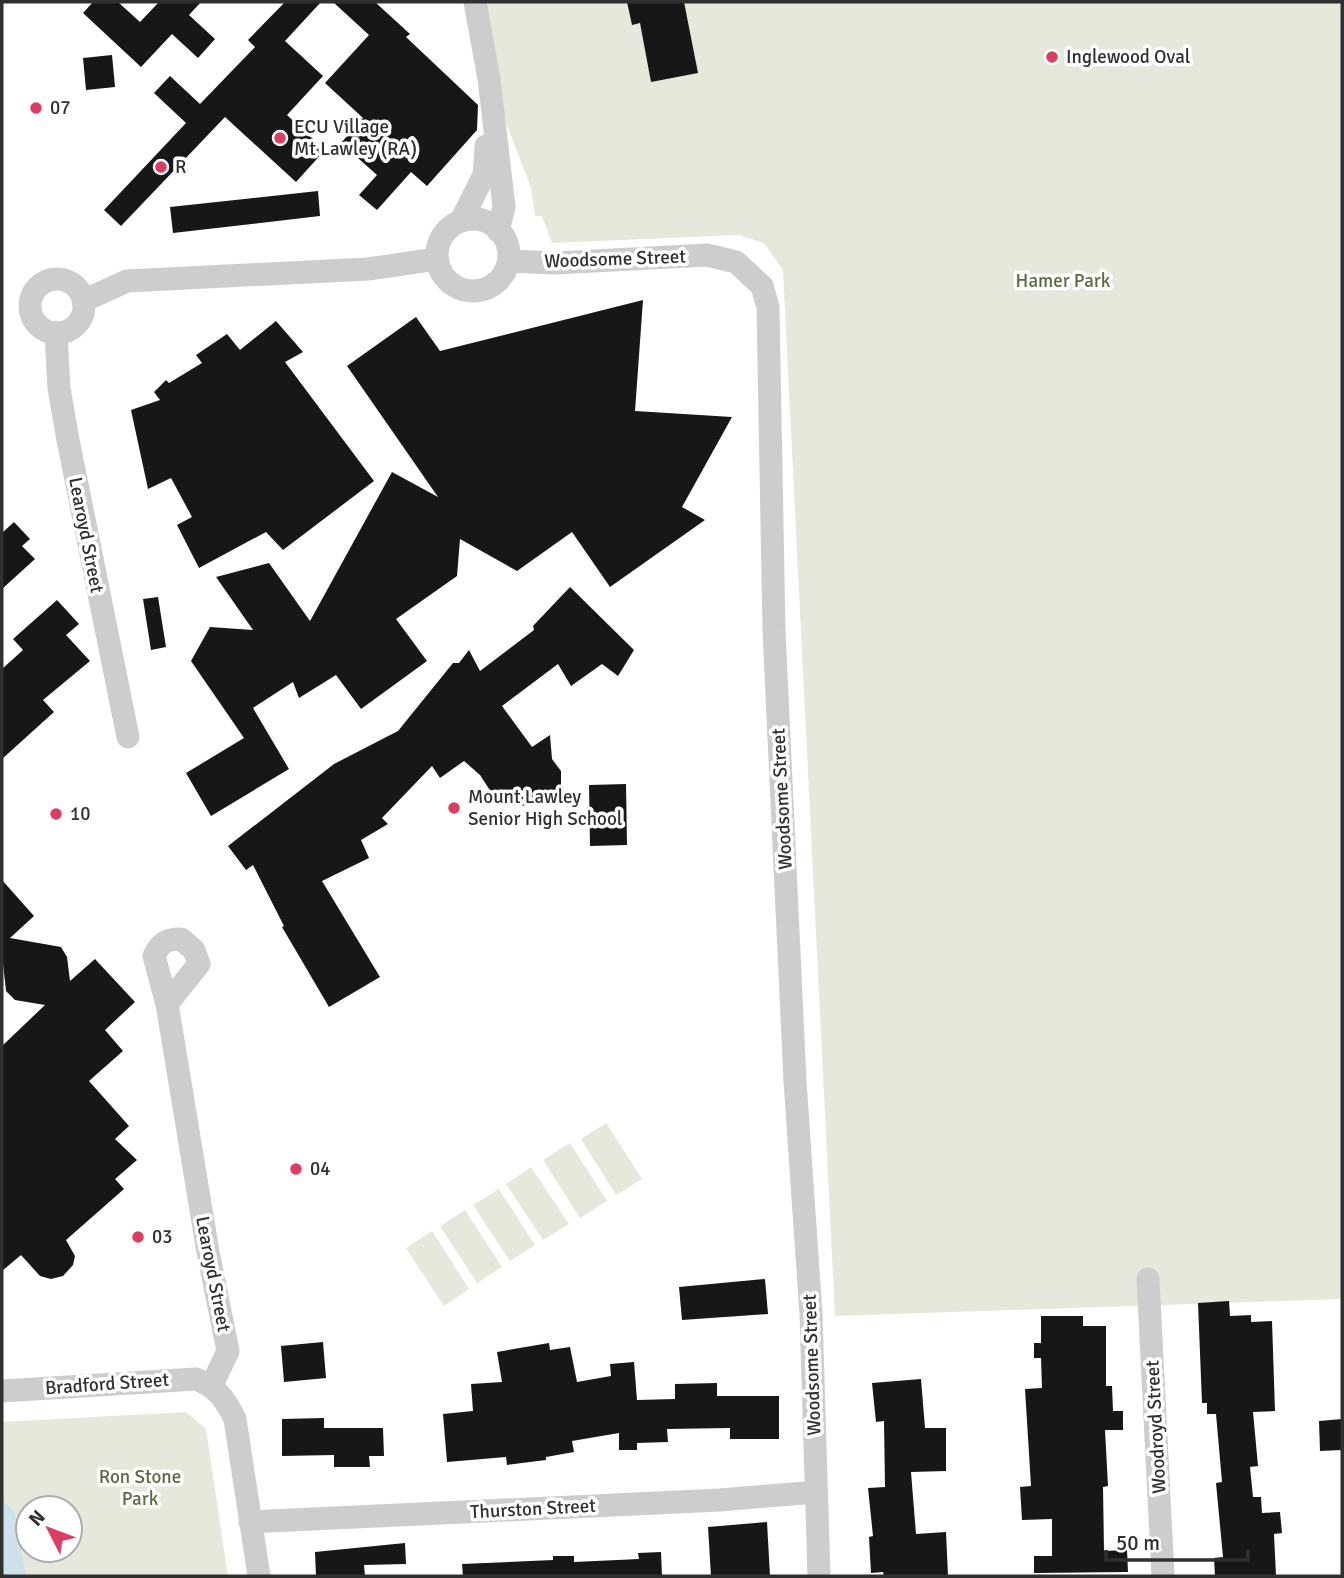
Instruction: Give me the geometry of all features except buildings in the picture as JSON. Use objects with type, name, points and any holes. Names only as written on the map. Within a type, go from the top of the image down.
[{"type":"street","points":[[475,2],[489,79],[504,207],[498,231]]},
{"type":"street","points":[[461,221],[485,221],[507,242],[509,261],[498,281],[478,291],[456,287],[440,271],[437,259],[440,239],[447,230],[461,221],[484,175],[489,79]]},
{"type":"street","name":"Woodsome Street","points":[[509,261],[556,263],[708,255],[736,262],[762,286],[768,307],[775,644],[795,1081],[811,1314],[819,1576]]},
{"type":"street","points":[[83,301],[127,281],[388,268],[437,259]]},
{"type":"street","points":[[52,279],[68,282],[80,293],[83,301],[77,324],[56,333],[41,327],[32,315],[31,299],[38,286],[52,279]]},
{"type":"street","name":"Learoyd Street","points":[[56,333],[59,388],[68,440],[128,737]]},
{"type":"street","name":"Learoyd Street","points":[[167,1004],[208,1252],[228,1351],[212,1385]]},
{"type":"street","name":"Woodroyd Street","points":[[1148,1279],[1163,1576]]},
{"type":"street","name":"Bradford Street","points":[[2,1391],[196,1378],[212,1385]]},
{"type":"street","points":[[212,1385],[226,1401],[235,1419],[259,1576]]},
{"type":"street","name":"Thurston Street","points":[[250,1522],[720,1500],[816,1492]]},
{"type":"green space","name":"Hamer Park","points":[[475,2],[1342,2],[1342,1299],[835,1316],[783,270],[764,243],[738,235],[552,243],[542,216],[535,216],[531,188],[489,79]]},
{"type":"green space","points":[[606,1123],[642,1179],[616,1195],[581,1139]]},
{"type":"green space","points":[[570,1143],[607,1201],[580,1218],[543,1160]]},
{"type":"green space","points":[[531,1167],[569,1224],[543,1240],[506,1184]]},
{"type":"green space","points":[[499,1189],[535,1245],[510,1261],[473,1205]]},
{"type":"green space","points":[[465,1210],[502,1267],[477,1283],[440,1226]]},
{"type":"green space","points":[[432,1231],[469,1289],[444,1306],[406,1248]]},
{"type":"green space","name":"Ron Stone Park","points":[[186,1412],[206,1429],[228,1576],[2,1576],[2,1422]]},
{"type":"water","points":[[2,1499],[14,1512],[14,1564],[24,1564],[26,1576],[2,1576]]},
{"type":"place","name":"Inglewood Oval","points":[[1052,57]]},
{"type":"place","name":"07","points":[[36,108]]},
{"type":"place","name":"ECU Village Mt Lawley (RA)","points":[[280,138]]},
{"type":"place","name":"R","points":[[161,167]]},
{"type":"place","name":"Mount Lawley Senior High School","points":[[454,808]]},
{"type":"place","name":"10","points":[[56,814]]},
{"type":"place","name":"04","points":[[296,1169]]},
{"type":"place","name":"03","points":[[138,1237]]}]
